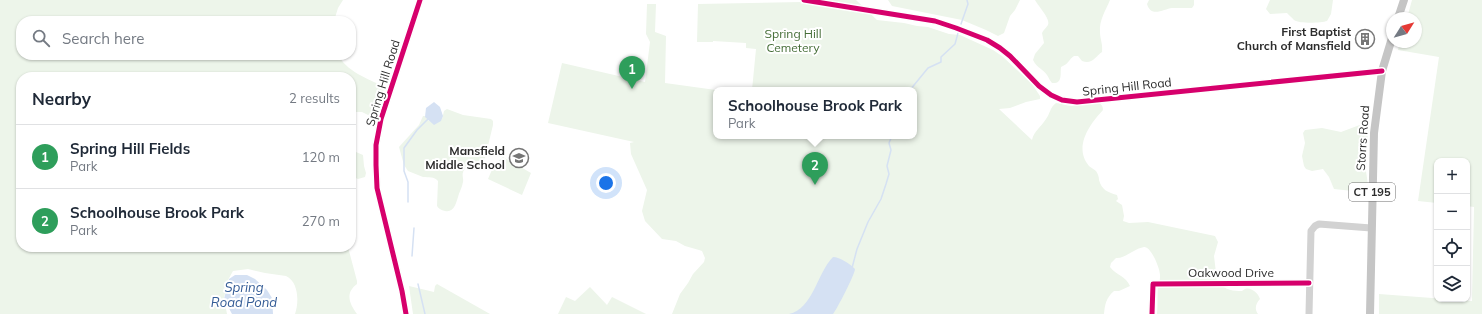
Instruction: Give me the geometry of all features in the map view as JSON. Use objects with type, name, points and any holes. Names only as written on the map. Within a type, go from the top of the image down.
[{"type":"main road","points":[[1400,12],[1404,0]]},
{"type":"main road","name":"Storrs Road","points":[[1370,314],[1374,133],[1382,71],[1389,48]]},
{"type":"street","name":"Spring Hill Road","points":[[406,314],[378,188],[376,145],[380,119],[420,0]]},
{"type":"street","name":"Spring Hill Road","points":[[804,0],[935,21],[956,28],[987,40],[1000,48],[1010,56],[1039,86],[1051,95],[1062,100],[1077,102],[1382,71]]},
{"type":"street","points":[[1309,314],[1311,231],[1319,224],[1372,228]]},
{"type":"street","name":"Oakwood Drive","points":[[1152,314],[1153,284],[1309,283]]},
{"type":"green space","points":[[0,0],[343,0],[336,16],[16,16],[16,60],[342,60],[355,72],[16,72],[16,252],[349,252],[357,281],[357,284],[351,291],[350,302],[357,314],[295,314],[297,293],[296,288],[290,279],[286,276],[248,269],[233,271],[228,280],[224,298],[227,314],[0,314]]},
{"type":"green space","name":"Spring Hill Cemetery","points":[[801,0],[856,0],[877,20],[928,27],[949,34],[960,35],[993,50],[1002,56],[1032,84],[1040,96],[1040,99],[1010,108],[999,109],[1032,140],[1034,134],[1044,122],[1052,106],[1056,103],[1072,106],[1099,103],[1103,110],[1093,122],[1085,136],[1083,144],[1084,159],[1089,166],[1097,172],[1103,188],[1108,192],[1117,195],[1118,199],[1116,201],[1122,205],[1124,216],[1123,221],[1129,223],[1148,222],[1215,236],[1218,242],[1214,256],[1217,281],[1221,286],[1230,290],[1241,291],[1250,289],[1254,291],[1260,299],[1256,306],[1258,314],[1157,314],[1160,274],[1150,250],[1144,247],[1123,257],[1116,258],[1111,263],[1110,267],[1126,280],[1130,286],[1119,291],[1114,291],[1109,296],[1106,301],[1104,314],[672,314],[680,294],[693,274],[704,262],[705,258],[702,251],[685,246],[676,241],[662,239],[645,221],[642,211],[647,190],[631,154],[630,143],[634,142],[548,123],[562,63],[645,82],[650,42],[646,34],[647,4],[656,4],[655,32],[666,36],[665,83],[713,90],[713,139],[917,139],[917,87],[752,87],[756,49],[746,48],[746,43],[713,41],[697,42],[698,4],[802,2]]},
{"type":"green space","points":[[888,0],[1020,0],[1010,16],[1004,33],[998,36],[962,20],[892,6]]},
{"type":"green space","points":[[1035,0],[1110,0],[1103,15],[1100,28],[1102,52],[1093,60],[1088,62],[1082,61],[1078,56],[1074,56],[1061,67],[1060,78],[1056,83],[1052,83],[1033,60],[1035,54],[1044,43],[1042,33],[1048,25],[1048,19]]},
{"type":"green space","points":[[1149,0],[1194,0],[1194,5],[1192,8],[1172,8],[1155,12],[1151,11],[1147,4]]},
{"type":"green space","points":[[1270,0],[1333,0],[1331,14],[1327,21],[1310,23],[1294,20],[1287,13],[1270,14],[1266,9]]},
{"type":"green space","points":[[1412,0],[1482,0],[1482,314],[1379,314],[1379,294],[1434,298],[1434,302],[1472,301],[1474,207],[1470,206],[1470,158],[1434,158],[1434,203],[1418,201],[1439,57],[1398,50],[1398,48],[1422,48],[1422,12],[1409,12]]},
{"type":"green space","points":[[356,72],[383,86],[384,89],[374,112],[368,115],[362,112],[356,112]]},
{"type":"green space","points":[[447,109],[463,115],[491,119],[493,121],[493,125],[485,158],[471,163],[466,167],[463,173],[463,184],[454,207],[451,210],[445,211],[441,210],[437,206],[438,181],[433,178],[423,177],[408,171],[404,165],[399,147],[419,125],[423,116],[425,116],[429,121],[434,122],[442,119],[444,111]]},
{"type":"green space","points":[[1365,123],[1368,127],[1366,171],[1368,185],[1361,193],[1334,189],[1329,177],[1323,169],[1312,171],[1306,169],[1302,156],[1305,143],[1303,133],[1305,130],[1322,128],[1341,132]]},
{"type":"green space","points":[[356,152],[363,155],[366,173],[365,177],[356,178]]},
{"type":"green space","points":[[503,157],[531,173],[522,195],[488,179],[494,165]]},
{"type":"green space","points":[[437,284],[490,314],[413,314],[409,286],[434,292]]},
{"type":"green space","points":[[590,287],[607,305],[612,297],[646,314],[558,314],[566,297],[575,301]]},
{"type":"water","points":[[434,102],[440,107],[443,116],[441,121],[434,125],[425,117],[426,108]]},
{"type":"water","points":[[833,257],[845,261],[855,269],[846,292],[833,314],[789,314],[797,311],[804,305]]},
{"type":"water","name":"Spring Road Pond","points":[[235,275],[247,275],[255,279],[267,290],[272,298],[273,314],[232,314],[224,299],[229,279]]},
{"type":"waterway","points":[[961,24],[968,4],[967,0]]},
{"type":"waterway","points":[[912,87],[928,68],[941,62],[941,57],[955,44],[958,33]]},
{"type":"waterway","points":[[408,202],[408,182],[404,171],[404,148],[417,130],[428,119]]},
{"type":"waterway","points":[[852,268],[857,249],[868,222],[881,199],[886,184],[889,174],[887,166],[891,150],[889,143],[891,139]]},
{"type":"waterway","points":[[412,256],[414,228]]},
{"type":"waterway","points":[[418,284],[425,314]]},
{"type":"cycle path","points":[[406,314],[402,291],[377,188],[376,145],[381,119],[420,0]]},
{"type":"cycle path","points":[[804,0],[935,21],[956,28],[987,40],[1000,48],[1010,56],[1039,86],[1051,95],[1062,100],[1077,102],[1382,71]]},
{"type":"cycle path","points":[[1152,314],[1153,284],[1309,283]]},
{"type":"place","name":"First Baptist Church of Mansfield","points":[[1365,39]]},
{"type":"place","name":"Spring Hill Fields","points":[[632,89]]},
{"type":"place","name":"Mansfield Middle School","points":[[519,158]]},
{"type":"place","name":"Schoolhouse Brook Park","points":[[815,185]]}]
